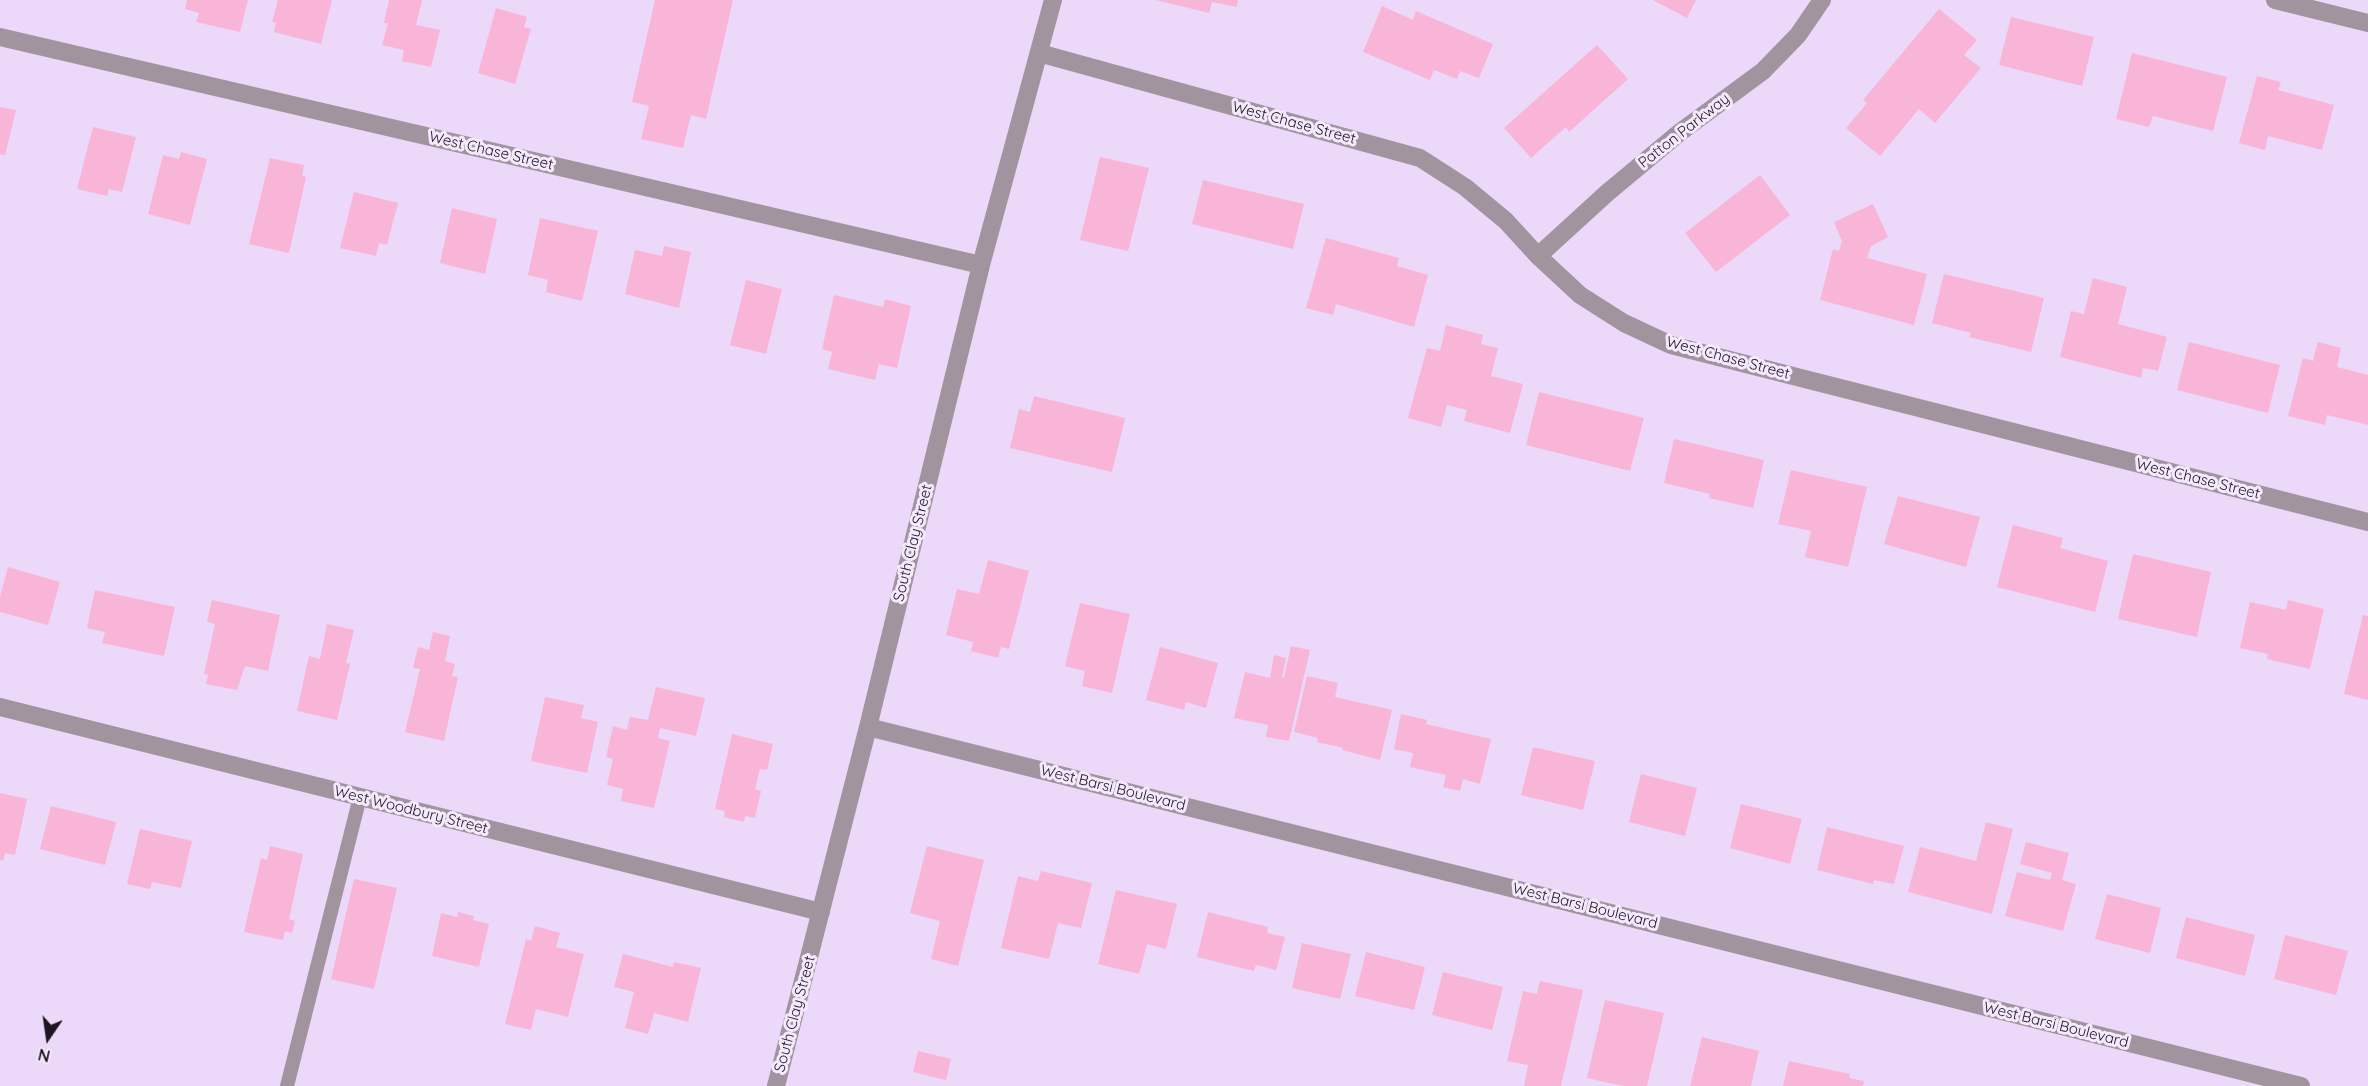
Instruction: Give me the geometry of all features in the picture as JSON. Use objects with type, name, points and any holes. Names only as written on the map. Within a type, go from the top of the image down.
[{"type":"street","name":"South Clay Street","points":[[776,1086],[868,727],[981,265],[1053,0]]},
{"type":"street","name":"Patton Parkway","points":[[1538,256],[1607,193],[1679,133],[1763,71],[1798,34],[1822,0]]},
{"type":"street","points":[[2275,0],[2368,23]]},
{"type":"street","name":"West Chase Street","points":[[0,37],[981,265]]},
{"type":"street","name":"West Chase Street","points":[[1039,53],[1420,158],[1465,187],[1506,221],[1538,256],[1580,295],[1624,323],[1671,345],[2368,522]]},
{"type":"street","name":"West Woodbury Street","points":[[0,707],[821,912]]},
{"type":"street","name":"West Barsi Boulevard","points":[[868,727],[2301,1086]]},
{"type":"lane","points":[[287,1086],[360,797]]},
{"type":"building","points":[[187,0],[248,0],[240,32],[196,22],[199,13],[185,9]]},
{"type":"building","points":[[278,0],[332,0],[321,44],[274,32],[276,23],[272,22]]},
{"type":"building","points":[[389,0],[422,0],[416,25],[440,30],[431,67],[402,61],[404,50],[382,45],[388,23],[384,23]]},
{"type":"building","points":[[655,0],[733,0],[706,119],[691,115],[683,148],[641,139],[649,106],[632,102]]},
{"type":"building","points":[[1156,0],[1238,0],[1237,7],[1212,2],[1209,13]]},
{"type":"building","points":[[1653,0],[1696,0],[1687,18]]},
{"type":"building","points":[[1382,6],[1413,20],[1416,11],[1493,44],[1479,78],[1460,71],[1457,79],[1434,70],[1430,80],[1363,52]]},
{"type":"building","points":[[496,8],[527,17],[524,27],[531,29],[515,84],[478,73]]},
{"type":"building","points":[[1939,9],[1977,40],[1964,55],[1981,68],[1935,123],[1919,109],[1880,156],[1846,128],[1867,103],[1863,100]]},
{"type":"building","points":[[2011,17],[2094,37],[2082,86],[1999,65]]},
{"type":"building","points":[[1597,45],[1628,79],[1569,132],[1566,127],[1531,158],[1504,128]]},
{"type":"building","points":[[2132,53],[2227,77],[2213,131],[2153,116],[2149,127],[2116,119]]},
{"type":"building","points":[[2257,76],[2281,82],[2278,90],[2334,105],[2322,150],[2268,136],[2265,150],[2239,143]]},
{"type":"building","points":[[0,107],[16,110],[5,155],[0,154]]},
{"type":"building","points":[[93,127],[136,137],[122,192],[109,189],[107,196],[77,189]]},
{"type":"building","points":[[181,152],[207,159],[190,225],[148,214],[163,155],[179,159]]},
{"type":"building","points":[[1100,157],[1149,168],[1128,251],[1080,240]]},
{"type":"building","points":[[270,158],[304,165],[302,176],[306,177],[289,253],[249,244]]},
{"type":"building","points":[[1760,175],[1790,215],[1716,272],[1685,233]]},
{"type":"building","points":[[1203,180],[1304,204],[1293,249],[1192,224]]},
{"type":"building","points":[[354,192],[398,203],[387,245],[379,243],[376,256],[340,248]]},
{"type":"building","points":[[1873,204],[1888,237],[1871,246],[1867,258],[1927,274],[1914,325],[1820,300],[1833,249],[1839,251],[1842,241],[1834,222]]},
{"type":"building","points":[[452,208],[497,219],[485,274],[440,263]]},
{"type":"building","points":[[540,218],[598,231],[582,301],[546,292],[548,280],[528,275]]},
{"type":"building","points":[[1326,238],[1399,258],[1397,266],[1428,275],[1414,327],[1336,304],[1333,315],[1306,308]]},
{"type":"building","points":[[664,246],[691,252],[679,308],[625,294],[635,250],[662,256]]},
{"type":"building","points":[[1944,274],[2044,298],[2031,352],[1969,337],[1971,333],[1932,323]]},
{"type":"building","points":[[2093,278],[2127,287],[2118,324],[2167,337],[2158,371],[2143,368],[2141,378],[2060,357],[2071,311],[2084,314]]},
{"type":"building","points":[[746,280],[782,289],[766,354],[730,345]]},
{"type":"building","points":[[834,295],[883,307],[885,299],[911,306],[897,368],[879,364],[875,380],[828,369],[832,352],[822,349]]},
{"type":"building","points":[[1446,325],[1483,335],[1481,344],[1498,348],[1491,376],[1523,384],[1510,433],[1464,421],[1467,410],[1447,405],[1441,427],[1408,418],[1427,348],[1440,351]]},
{"type":"building","points":[[2189,342],[2280,365],[2268,413],[2177,390]]},
{"type":"building","points":[[2318,342],[2341,348],[2337,367],[2368,375],[2368,425],[2327,415],[2325,425],[2288,416],[2303,358],[2313,361]]},
{"type":"building","points":[[1539,392],[1644,418],[1630,471],[1526,445]]},
{"type":"building","points":[[1034,396],[1125,418],[1112,472],[1010,448],[1019,409],[1030,412]]},
{"type":"building","points":[[1674,439],[1764,460],[1753,508],[1709,498],[1710,494],[1664,483]]},
{"type":"building","points":[[1791,470],[1867,487],[1848,567],[1805,557],[1811,531],[1778,524]]},
{"type":"building","points":[[1898,496],[1980,517],[1966,567],[1884,544]]},
{"type":"building","points":[[2013,525],[2063,538],[2060,548],[2108,561],[2095,612],[1997,587]]},
{"type":"building","points":[[2133,554],[2211,572],[2197,637],[2118,619]]},
{"type":"building","points":[[988,560],[1029,571],[1009,649],[1001,647],[998,658],[971,651],[973,642],[946,635],[957,589],[979,594]]},
{"type":"building","points":[[8,567],[60,582],[48,625],[0,612],[0,597]]},
{"type":"building","points":[[95,590],[175,607],[164,656],[102,643],[105,632],[87,628]]},
{"type":"building","points":[[212,600],[280,615],[268,671],[245,666],[237,690],[206,684],[208,675],[204,674],[215,624],[207,622]]},
{"type":"building","points":[[2288,600],[2324,609],[2310,669],[2267,659],[2268,654],[2240,648],[2250,602],[2286,610]]},
{"type":"building","points":[[1080,603],[1130,614],[1112,693],[1082,686],[1085,671],[1065,666]]},
{"type":"building","points":[[2363,615],[2368,616],[2368,700],[2344,694]]},
{"type":"building","points":[[327,624],[354,630],[346,663],[350,664],[337,720],[297,711],[309,656],[320,659]]},
{"type":"building","points":[[433,632],[450,636],[445,661],[455,664],[452,676],[458,677],[444,741],[405,732],[420,669],[413,668],[418,647],[429,650]]},
{"type":"building","points":[[1291,646],[1310,650],[1289,741],[1266,737],[1268,725],[1234,718],[1245,672],[1270,678],[1274,655],[1286,658],[1282,677],[1284,678]]},
{"type":"building","points":[[1160,647],[1218,663],[1206,708],[1186,702],[1184,710],[1146,700]]},
{"type":"building","points":[[1307,676],[1338,683],[1335,697],[1392,710],[1380,760],[1317,742],[1318,738],[1294,732]]},
{"type":"building","points":[[656,687],[705,698],[696,736],[660,728],[658,738],[670,741],[654,808],[621,801],[623,789],[607,785],[613,759],[606,757],[613,726],[627,730],[630,717],[648,720]]},
{"type":"building","points":[[545,697],[584,705],[581,718],[598,722],[587,773],[531,761]]},
{"type":"building","points":[[1401,714],[1427,720],[1426,724],[1491,739],[1480,784],[1463,779],[1460,791],[1443,787],[1446,775],[1410,767],[1413,753],[1394,749]]},
{"type":"building","points":[[732,734],[773,744],[767,770],[760,769],[755,789],[761,791],[755,818],[745,816],[744,822],[724,817],[725,811],[715,809]]},
{"type":"building","points":[[1533,747],[1595,761],[1583,810],[1521,795]]},
{"type":"building","points":[[1641,774],[1697,788],[1685,836],[1629,822]]},
{"type":"building","points":[[0,793],[27,799],[15,855],[5,853],[3,861],[0,860]]},
{"type":"building","points":[[1741,804],[1802,819],[1790,864],[1730,848]]},
{"type":"building","points":[[51,806],[116,822],[105,865],[40,849]]},
{"type":"building","points":[[1986,822],[2013,829],[1992,914],[1908,892],[1920,847],[1976,861]]},
{"type":"building","points":[[1827,827],[1904,846],[1894,884],[1874,880],[1873,884],[1817,870]]},
{"type":"building","points":[[140,829],[192,841],[181,888],[152,882],[150,889],[127,884]]},
{"type":"building","points":[[2026,842],[2069,853],[2062,880],[2076,884],[2063,931],[2005,916],[2017,872],[2050,880],[2052,873],[2020,864]]},
{"type":"building","points":[[270,846],[303,854],[289,919],[295,921],[292,933],[285,931],[283,940],[244,932],[261,858],[267,860]]},
{"type":"building","points":[[927,846],[984,860],[958,966],[931,959],[940,921],[910,913]]},
{"type":"building","points":[[1041,871],[1092,883],[1081,928],[1058,923],[1049,959],[1001,948],[1018,876],[1038,881]]},
{"type":"building","points":[[354,879],[397,888],[374,989],[331,979]]},
{"type":"building","points":[[1116,890],[1177,904],[1166,949],[1147,944],[1139,974],[1098,964]]},
{"type":"building","points":[[2107,894],[2161,908],[2150,953],[2095,939]]},
{"type":"building","points":[[458,912],[474,916],[473,920],[489,924],[479,967],[432,956],[441,913],[457,917]]},
{"type":"building","points":[[1208,912],[1268,927],[1267,933],[1285,937],[1276,970],[1256,965],[1254,971],[1197,957]]},
{"type":"building","points":[[2186,917],[2255,935],[2245,976],[2176,958]]},
{"type":"building","points":[[535,926],[560,933],[556,947],[584,954],[568,1017],[536,1009],[531,1030],[505,1024],[526,939],[531,941]]},
{"type":"building","points":[[2285,935],[2348,951],[2336,995],[2274,979]]},
{"type":"building","points":[[1302,943],[1351,954],[1340,999],[1292,988]]},
{"type":"building","points":[[1366,952],[1425,967],[1414,1010],[1355,996]]},
{"type":"building","points":[[623,954],[673,967],[674,962],[701,968],[688,1022],[654,1013],[648,1034],[625,1028],[634,992],[614,987]]},
{"type":"building","points":[[1443,972],[1503,987],[1492,1030],[1432,1015]]},
{"type":"building","points":[[1540,981],[1583,990],[1561,1086],[1524,1086],[1528,1065],[1507,1061],[1523,991],[1537,994]]},
{"type":"building","points":[[1605,1000],[1664,1013],[1647,1086],[1623,1086],[1587,1078]]},
{"type":"building","points":[[1702,1037],[1759,1051],[1751,1086],[1690,1086]]},
{"type":"building","points":[[918,1051],[951,1059],[946,1080],[913,1072]]},
{"type":"building","points":[[1789,1061],[1850,1074],[1849,1078],[1864,1081],[1863,1086],[1783,1086]]}]
